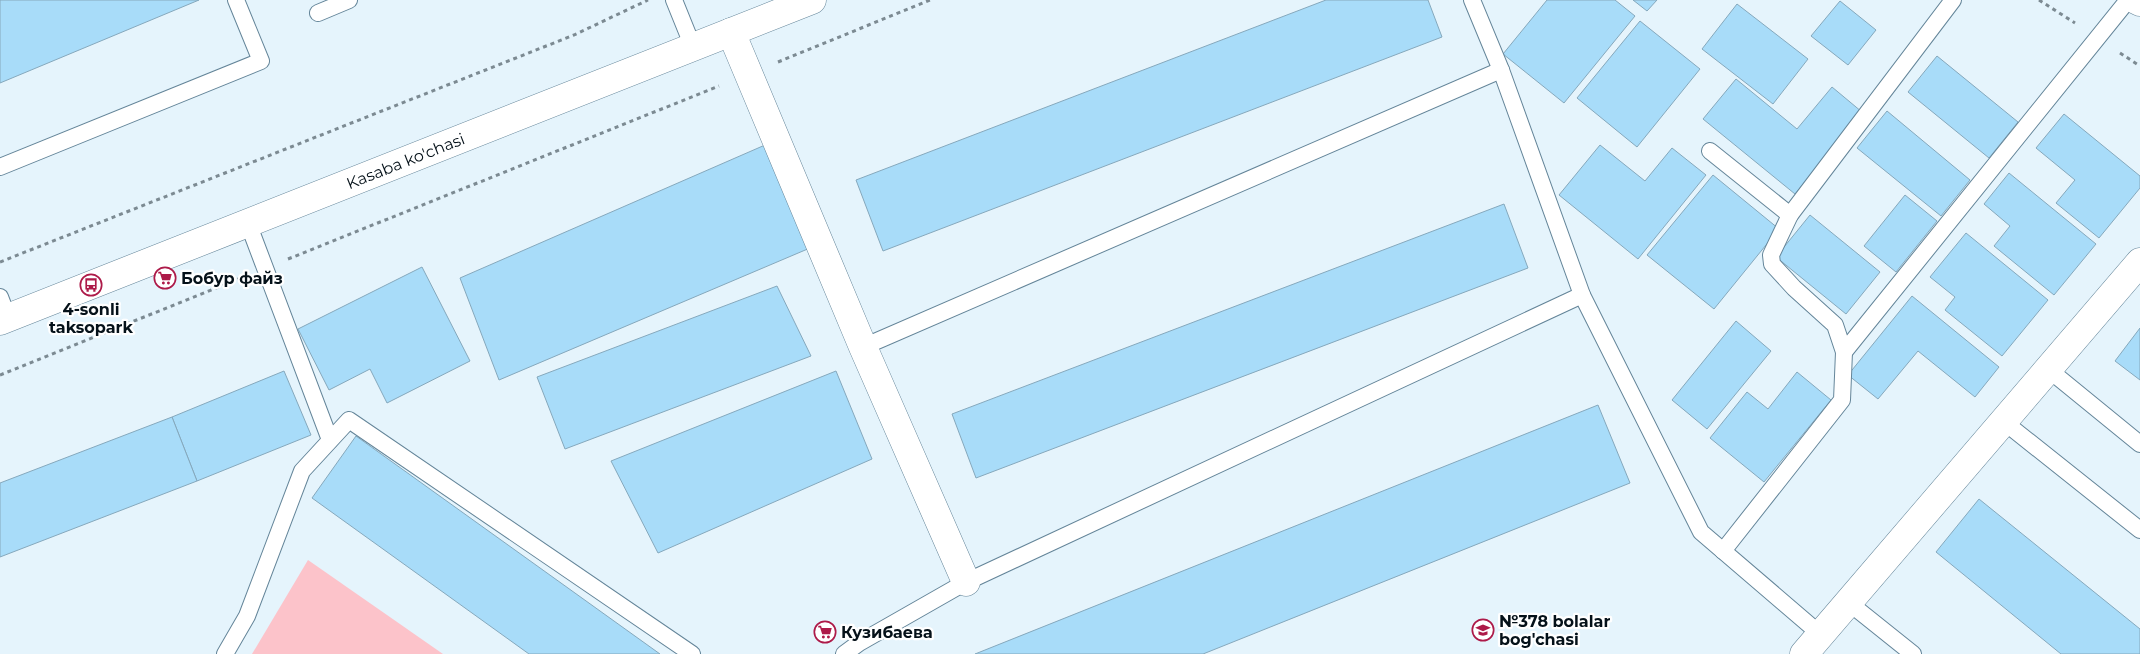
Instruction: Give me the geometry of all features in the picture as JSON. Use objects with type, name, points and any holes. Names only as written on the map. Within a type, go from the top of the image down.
[{"type":"street","name":"Kasaba ko'chasi","points":[[3,312],[248,223],[812,0]]},
{"type":"street","points":[[2136,0],[2140,2]]},
{"type":"street","points":[[731,32],[863,347],[966,582]]},
{"type":"street","points":[[1812,644],[2140,262]]},
{"type":"lane","points":[[0,167],[261,61],[236,0]]},
{"type":"lane","points":[[318,13],[349,0]]},
{"type":"lane","points":[[674,0],[693,47]]},
{"type":"lane","points":[[1472,0],[1501,70],[1582,295],[1701,532],[1723,551],[1812,644]]},
{"type":"lane","points":[[1723,551],[1842,400],[1844,352],[1835,325],[1794,288],[1772,264],[1771,255],[1790,215],[1953,0]]},
{"type":"lane","points":[[1844,352],[2128,0]]},
{"type":"lane","points":[[863,347],[1501,70]]},
{"type":"lane","points":[[1710,151],[1790,215]]},
{"type":"lane","points":[[248,223],[330,440]]},
{"type":"lane","points":[[844,654],[966,582],[1582,295]]},
{"type":"lane","points":[[2048,370],[2140,444]]},
{"type":"lane","points":[[225,654],[247,616],[302,471],[349,420],[692,654]]},
{"type":"lane","points":[[2003,421],[2140,530]]},
{"type":"lane","points":[[1848,602],[1913,654]]},
{"type":"path","points":[[0,262],[574,35],[648,0]]},
{"type":"path","points":[[0,375],[930,0]]},
{"type":"shaded area","points":[[308,560],[443,654],[252,654]]},
{"type":"building","points":[[0,0],[199,0],[0,83]]},
{"type":"building","points":[[1326,0],[1428,0],[1442,37],[883,251],[856,180]]},
{"type":"building","points":[[1547,0],[1615,0],[1635,16],[1564,103],[1503,54]]},
{"type":"building","points":[[1633,0],[1657,0],[1647,11]]},
{"type":"building","points":[[1840,1],[1876,30],[1848,65],[1811,36]]},
{"type":"building","points":[[1737,4],[1808,59],[1773,104],[1702,49]]},
{"type":"building","points":[[1640,21],[1700,69],[1637,147],[1577,98]]},
{"type":"building","points":[[1937,56],[2018,122],[1989,158],[1908,92]]},
{"type":"building","points":[[1736,79],[1797,129],[1832,87],[1862,112],[1795,194],[1703,119]]},
{"type":"building","points":[[1887,111],[1970,180],[1941,216],[1857,148]]},
{"type":"building","points":[[2064,114],[2140,176],[2140,188],[2099,238],[2056,203],[2075,180],[2036,148]]},
{"type":"building","points":[[765,145],[810,248],[499,380],[460,278]]},
{"type":"building","points":[[1600,145],[1645,181],[1672,148],[1706,175],[1638,259],[1559,195]]},
{"type":"building","points":[[2009,173],[2096,244],[2054,295],[1994,246],[2010,226],[1984,204]]},
{"type":"building","points":[[1713,175],[1779,229],[1714,309],[1647,255]]},
{"type":"building","points":[[1905,195],[1937,221],[1896,272],[1864,246]]},
{"type":"building","points":[[1504,204],[1528,268],[976,478],[952,414]]},
{"type":"building","points":[[1810,215],[1880,272],[1846,314],[1776,257]]},
{"type":"building","points":[[1966,233],[2048,300],[2002,356],[1945,310],[1955,297],[1930,277]]},
{"type":"building","points":[[422,267],[470,361],[387,403],[370,369],[329,390],[298,329]]},
{"type":"building","points":[[777,286],[811,356],[565,449],[537,377]]},
{"type":"building","points":[[1912,296],[1999,367],[1975,397],[1918,351],[1878,399],[1848,375]]},
{"type":"building","points":[[1736,321],[1771,351],[1707,429],[1672,400]]},
{"type":"building","points":[[2140,328],[2140,380],[2115,361]]},
{"type":"building","points":[[284,371],[311,435],[197,481],[172,417]]},
{"type":"building","points":[[836,371],[872,459],[658,553],[611,461]]},
{"type":"building","points":[[1797,372],[1831,400],[1764,482],[1710,438],[1747,392],[1768,409]]},
{"type":"building","points":[[1598,405],[1630,483],[1203,654],[975,654]]},
{"type":"building","points":[[172,417],[197,481],[0,557],[0,483]]},
{"type":"building","points":[[356,436],[660,654],[529,654],[312,498]]},
{"type":"building","points":[[1979,499],[2140,629],[2140,654],[2061,654],[1936,552]]},
{"type":"place","name":"Бобур файз","points":[[165,278]]},
{"type":"place","name":"4-sonli taksopark","points":[[91,285]]},
{"type":"place","name":"№378 bolalar bog'chasi","points":[[1483,630]]},
{"type":"place","name":"Кузибаева","points":[[825,632]]}]
